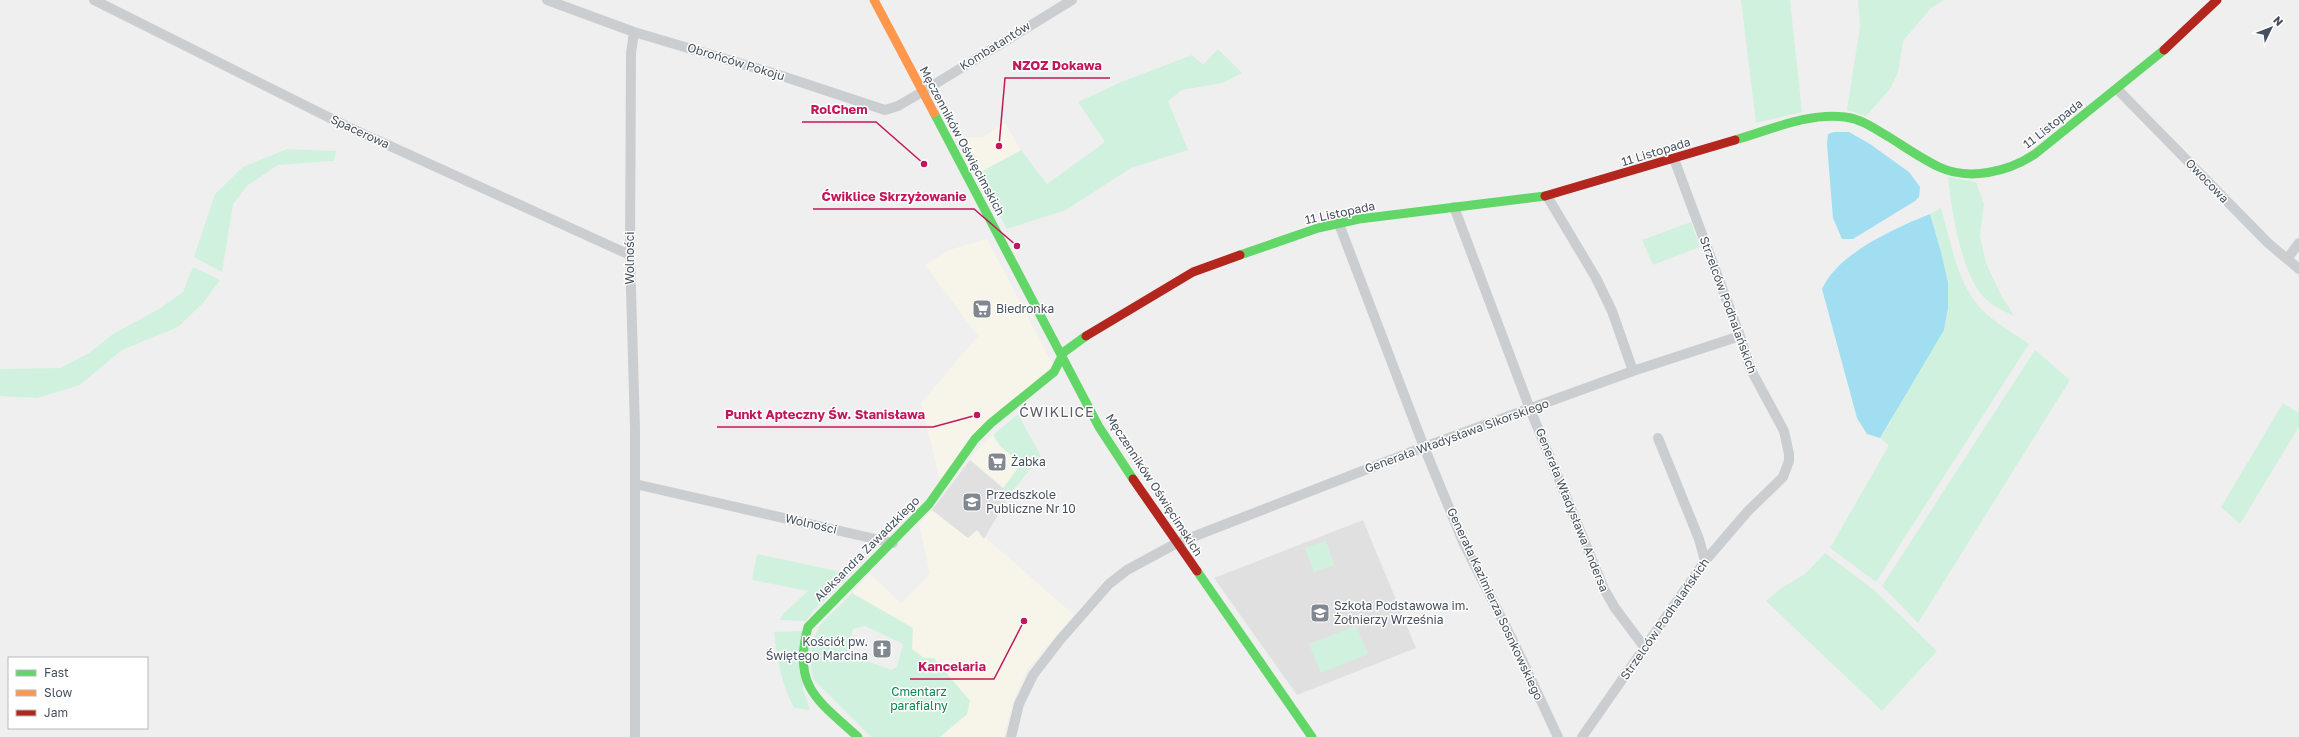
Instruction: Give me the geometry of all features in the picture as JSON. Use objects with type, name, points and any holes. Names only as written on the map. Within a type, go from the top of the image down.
[{"type":"street","name":"Spacerowa","points":[[94,0],[346,126],[630,255]]},
{"type":"street","name":"Obrońców Pokoju","points":[[548,0],[634,32],[776,74],[880,109],[891,109],[922,92]]},
{"type":"street","name":"Męczenników Oświęcimskich","points":[[874,0],[1061,356],[1107,439],[1177,543],[1312,737]]},
{"type":"street","name":"11 Listopada","points":[[1061,356],[1071,344],[1193,272],[1261,247],[1339,224],[1454,207],[1547,196],[1810,118],[1845,117],[1866,123],[1939,167],[1951,172],[1986,173],[2012,166],[2026,160],[2118,90],[2195,23],[2217,0]]},
{"type":"street","name":"Kombatantów","points":[[922,92],[1069,1]]},
{"type":"street","name":"Wolności","points":[[634,32],[631,53],[630,255],[634,484],[635,737]]},
{"type":"street","name":"Owocowa","points":[[2118,90],[2262,237],[2299,269]]},
{"type":"street","name":"Strzelców Podhalańskich","points":[[1582,737],[1705,561],[1748,511],[1783,477],[1789,461],[1784,431],[1750,368],[1740,336],[1674,159]]},
{"type":"street","points":[[1547,196],[1599,284],[1612,311],[1633,371]]},
{"type":"street","name":"Generała Władysława Andersa","points":[[1454,207],[1530,409],[1604,590],[1645,648]]},
{"type":"street","name":"Generała Kazimierza Sosnkowskiego","points":[[1339,224],[1424,447],[1464,544],[1558,737]]},
{"type":"street","points":[[2287,259],[2299,243]]},
{"type":"street","name":"Generała Władysława Sikorskiego","points":[[1011,737],[1019,704],[1032,675],[1060,640],[1109,584],[1127,570],[1177,543],[1424,447],[1633,371],[1740,336]]},
{"type":"street","name":"Aleksandra Zawadzkiego","points":[[858,737],[827,709],[808,687],[802,668],[802,649],[808,627],[817,616],[893,543],[929,504],[975,439],[991,423],[1054,372],[1061,356]]},
{"type":"street","points":[[1658,438],[1699,539],[1705,561]]},
{"type":"street","name":"Wolności","points":[[634,484],[893,543]]},
{"type":"shaded area","points":[[1005,123],[1021,150],[977,174],[958,138],[983,137]]},
{"type":"shaded area","points":[[987,239],[1053,365],[940,480],[921,403],[978,336],[925,265],[949,250]]},
{"type":"shaded area","points":[[1018,414],[1041,456],[1010,494],[970,460],[983,443]]},
{"type":"shaded area","name":"Przedszkole Publiczne Nr 10","points":[[970,460],[1010,494],[984,539],[977,530],[968,538],[932,510]]},
{"type":"shaded area","points":[[932,510],[968,538],[977,530],[1074,615],[1027,670],[1013,702],[1004,737],[940,737],[967,714],[934,658],[924,658],[912,649],[852,593],[870,574],[901,603],[930,574],[919,525]]},
{"type":"shaded area","name":"Szkoła Podstawowa im. Żołnierzy Września","points":[[1363,520],[1416,648],[1297,695],[1214,578]]},
{"type":"green space","points":[[1741,0],[1790,0],[1802,112],[1756,123]]},
{"type":"green space","points":[[1858,0],[1944,0],[1931,8],[1903,41],[1898,73],[1890,89],[1866,116],[1847,110],[1860,26]]},
{"type":"green space","points":[[1218,49],[1242,73],[1223,83],[1182,90],[1168,101],[1188,150],[1131,168],[1066,210],[1007,229],[977,174],[1021,150],[1047,184],[1105,142],[1078,102],[1121,82],[1192,55],[1203,65]]},
{"type":"green space","points":[[287,149],[336,151],[334,161],[278,165],[248,185],[233,204],[222,272],[194,257],[215,194],[243,167]]},
{"type":"green space","points":[[1948,177],[1976,182],[1984,204],[1980,236],[1986,263],[2001,295],[2014,316],[1988,301],[1981,294],[1974,283],[1963,255],[1954,222]]},
{"type":"green space","points":[[1941,208],[1950,243],[1967,290],[1985,313],[2029,344],[1876,582],[1830,548],[1889,445],[1880,438],[1890,423],[1948,282],[1930,214]]},
{"type":"green space","points":[[1691,222],[1700,247],[1653,265],[1642,240]]},
{"type":"green space","points":[[193,267],[220,280],[203,303],[178,327],[122,350],[80,385],[37,398],[0,396],[0,369],[60,368],[89,353],[113,334],[159,309],[183,292]]},
{"type":"green space","points":[[2035,350],[2070,380],[1918,623],[1882,586]]},
{"type":"green space","points":[[2283,403],[2299,413],[2299,427],[2240,524],[2221,507]]},
{"type":"green space","points":[[1018,414],[1041,456],[1010,494],[1003,488],[1021,464],[1000,446],[993,435]]},
{"type":"green space","points":[[1326,541],[1334,565],[1314,572],[1305,548]]},
{"type":"green space","points":[[1825,553],[1874,590],[1937,651],[1882,711],[1766,601],[1780,589],[1805,574]]},
{"type":"green space","points":[[757,554],[851,574],[813,611],[806,621],[780,620],[782,615],[808,591],[752,580]]},
{"type":"green space","name":"Cmentarz parafialny","points":[[852,593],[913,628],[912,649],[924,658],[934,658],[970,701],[967,714],[940,737],[871,737],[813,679],[808,649],[820,625]],"holes":[[[865,626],[903,644],[897,667],[891,670],[847,653],[853,629]]]},
{"type":"green space","points":[[1356,626],[1368,654],[1321,673],[1309,644]]},
{"type":"green space","points":[[802,631],[803,689],[810,710],[794,708],[780,671],[774,632]]},
{"type":"water","points":[[1834,132],[1849,132],[1870,144],[1909,172],[1920,187],[1919,197],[1915,201],[1853,239],[1842,239],[1833,218],[1827,144],[1828,134]]},
{"type":"water","points":[[1930,214],[1948,282],[1948,308],[1944,330],[1880,438],[1867,434],[1857,418],[1822,289],[1830,276],[1854,253],[1885,234]]},
{"type":"traffic: fast","points":[[1735,140],[1804,119],[1831,116],[1845,117],[1868,125],[1939,167],[1951,171],[1975,174],[2001,170],[2013,166],[2035,154],[2164,50]]},
{"type":"traffic: fast","points":[[934,113],[1099,427],[1133,479]]},
{"type":"traffic: fast","points":[[1240,255],[1318,228],[1359,219],[1545,196]]},
{"type":"traffic: fast","points":[[858,737],[820,701],[806,678],[803,664],[804,647],[808,627],[929,504],[975,439],[991,423],[1054,372],[1064,352],[1086,336]]},
{"type":"traffic: fast","points":[[1197,571],[1312,737]]},
{"type":"traffic: slow","points":[[874,0],[934,113]]},
{"type":"traffic: jam","points":[[2164,50],[2217,0]]},
{"type":"traffic: jam","points":[[1545,196],[1735,140]]},
{"type":"traffic: jam","points":[[1086,336],[1193,272],[1240,255]]},
{"type":"traffic: jam","points":[[1133,479],[1197,571]]},
{"type":"place","name":"NZOZ Dokawa","points":[[999,146]]},
{"type":"place","name":"RolChem","points":[[924,164]]},
{"type":"place","name":"Ćwiklice Skrzyżowanie","points":[[1017,246]]},
{"type":"place","name":"Biedronka","points":[[982,309]]},
{"type":"place","name":"Punkt Apteczny Św. Stanisława","points":[[977,415]]},
{"type":"place","name":"Żabka","points":[[997,462]]},
{"type":"place","name":"Przedszkole Publiczne Nr 10","points":[[972,502]]},
{"type":"place","name":"Szkoła Podstawowa im. Żołnierzy Września","points":[[1320,613]]},
{"type":"place","name":"Kancelaria","points":[[1024,621]]},
{"type":"place","name":"Kościół pw. Świętego Marcina","points":[[882,649]]},
{"type":"district","name":"ĆWIKLICE","points":[[1057,412]]}]
